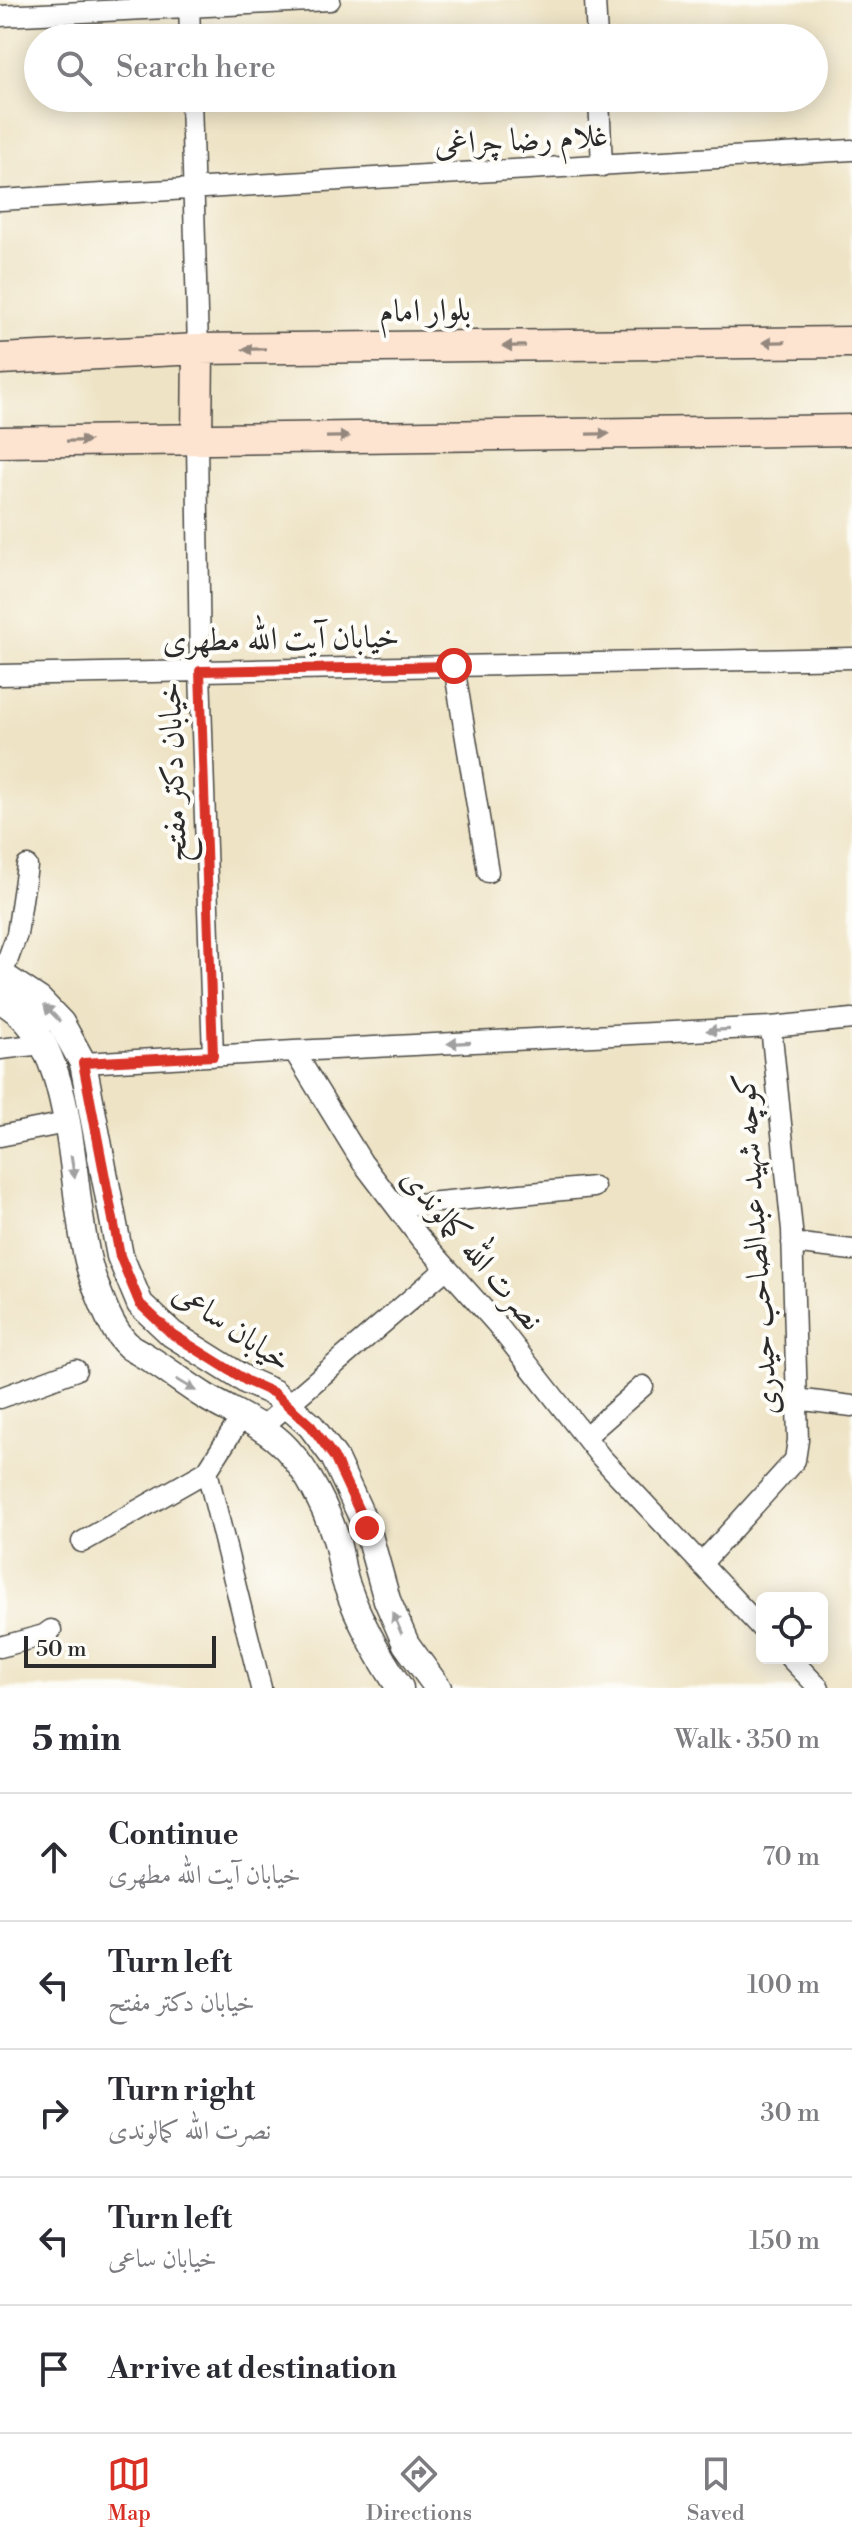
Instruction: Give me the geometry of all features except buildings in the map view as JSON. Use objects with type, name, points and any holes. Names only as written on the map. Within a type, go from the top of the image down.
[{"type":"main road","name":"بلوار امام","points":[[0,359],[198,349],[852,342]]},
{"type":"main road","points":[[197,439],[198,349]]},
{"type":"main road","points":[[0,442],[852,430]]},
{"type":"street","points":[[0,16],[189,4],[330,0]]},
{"type":"street","points":[[595,0],[596,24]]},
{"type":"street","points":[[189,4],[190,24]]},
{"type":"street","points":[[191,112],[198,349]]},
{"type":"street","points":[[600,112],[602,166]]},
{"type":"street","name":"غلام رضا چراغی","points":[[0,200],[852,150]]},
{"type":"street","name":"خیابان دکتر مفتح","points":[[197,439],[200,671],[213,1056]]},
{"type":"street","name":"خیابان آیت الله مطهری","points":[[0,675],[852,658]]},
{"type":"street","points":[[454,666],[488,872]]},
{"type":"street","points":[[27,866],[17,934],[1,983],[11,1005],[33,1028],[52,1062],[63,1099],[94,1280],[113,1326],[130,1348],[169,1375],[251,1422],[286,1448],[313,1485],[336,1539],[346,1584],[367,1634],[400,1688]]},
{"type":"street","name":"خیابان ساعی","points":[[1,983],[39,1000],[61,1023],[83,1063],[120,1256],[140,1304],[172,1334],[247,1381],[274,1393],[311,1426],[334,1457],[367,1528],[387,1600],[406,1644],[438,1688]]},
{"type":"street","points":[[83,1063],[771,1027],[852,1019]]},
{"type":"street","name":"کوچه شهید عبدالصاحب حیدری","points":[[701,1564],[795,1460],[798,1440],[792,1243],[771,1027]]},
{"type":"street","points":[[0,1049],[42,1044]]},
{"type":"street","name":"نصرت الله کمالوندی","points":[[294,1051],[362,1162],[396,1206],[495,1322],[585,1437],[756,1623]]},
{"type":"street","points":[[0,1136],[66,1123]]},
{"type":"street","points":[[396,1206],[594,1187]]},
{"type":"street","points":[[792,1243],[852,1250]]},
{"type":"street","points":[[82,1542],[207,1471],[251,1422],[287,1405],[447,1268]]},
{"type":"street","points":[[0,1398],[76,1370]]},
{"type":"street","points":[[585,1437],[643,1386]]},
{"type":"street","points":[[796,1399],[852,1406]]},
{"type":"street","points":[[207,1471],[261,1688]]},
{"type":"street","points":[[0,1647],[44,1635],[51,1630]]},
{"type":"street","points":[[796,1664],[819,1688]]},
{"type":"route","points":[[367,1528],[334,1457],[311,1426],[274,1393],[247,1381],[172,1334],[140,1304],[120,1256],[83,1063],[213,1056],[200,671],[454,666]]}]
